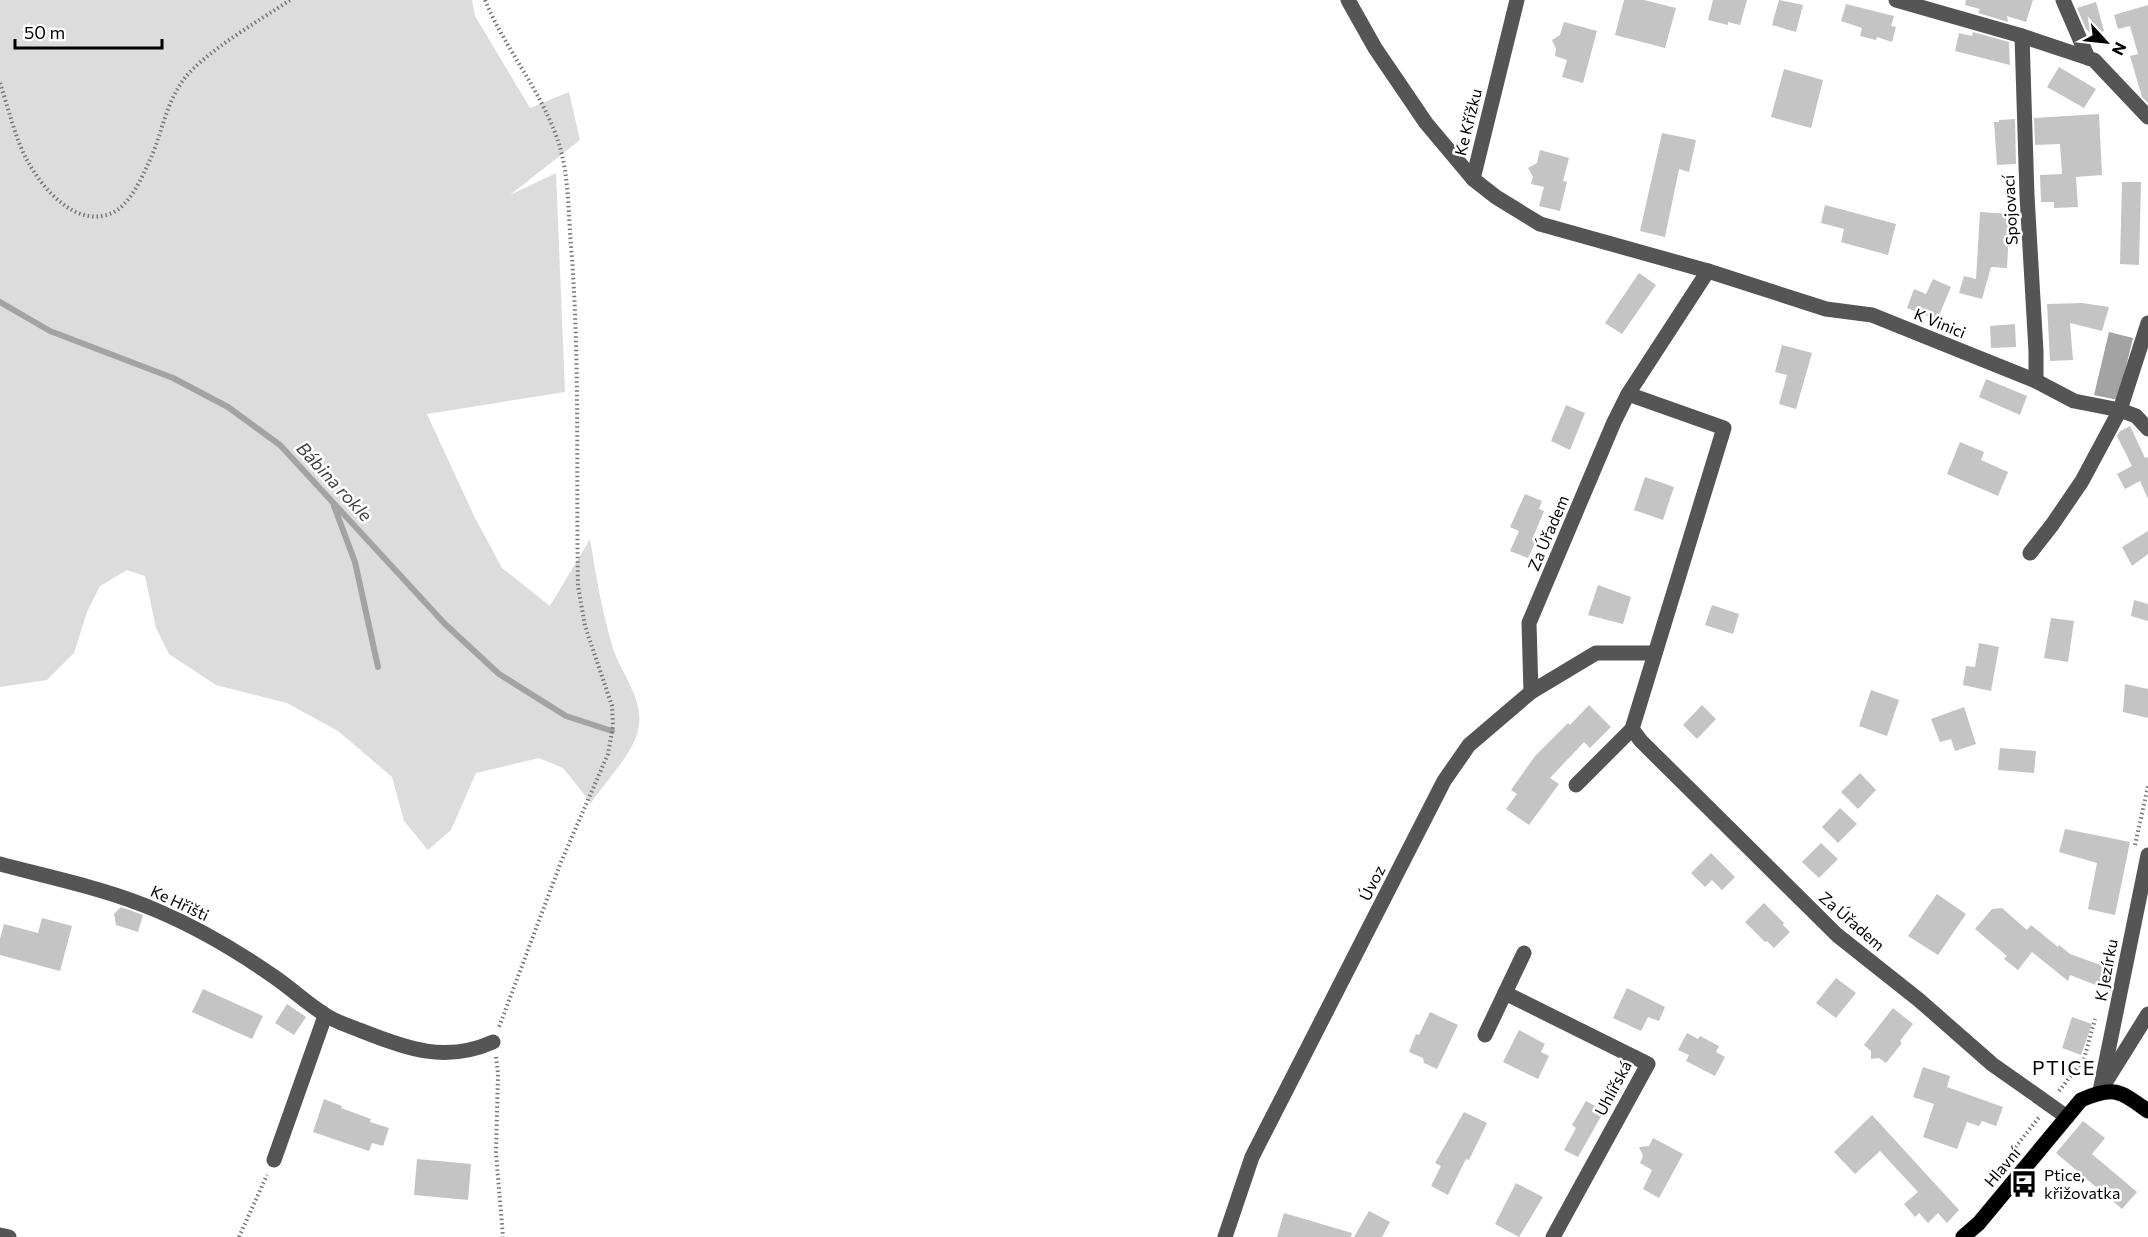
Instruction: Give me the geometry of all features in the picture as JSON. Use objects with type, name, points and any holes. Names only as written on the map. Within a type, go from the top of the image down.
[{"type":"main road","points":[[2100,1091],[2113,1091],[2126,1096],[2148,1111]]},
{"type":"main road","name":"Hlavní","points":[[1963,1237],[1979,1223],[2081,1100],[2100,1091]]},
{"type":"street","points":[[1348,0],[1376,48],[1426,123],[1473,179]]},
{"type":"street","name":"Ke Křížku","points":[[1517,0],[1473,179],[1496,197],[1540,224],[1708,271]]},
{"type":"street","points":[[1896,0],[2022,36],[2094,60],[2148,117]]},
{"type":"street","points":[[2063,0],[2088,58]]},
{"type":"street","name":"Spojovací","points":[[2022,36],[2036,381]]},
{"type":"street","name":"K Vinici","points":[[1708,271],[1826,309],[1872,315],[2036,381],[2074,401],[2120,410],[2136,416],[2148,429]]},
{"type":"street","name":"Za Úřadem","points":[[1531,692],[1529,623],[1628,394],[1708,271]]},
{"type":"street","points":[[2030,553],[2082,481],[2120,410],[2148,323]]},
{"type":"street","points":[[1576,785],[1632,729],[1724,428],[1628,394]]},
{"type":"street","name":"Úvoz","points":[[1225,1237],[1252,1157],[1444,781],[1469,745],[1531,692],[1596,653],[1654,653]]},
{"type":"street","name":"Za Úřadem","points":[[1632,729],[1641,741],[1836,935],[1918,1000],[1992,1064],[2067,1117]]},
{"type":"street","name":"K Jezírku","points":[[2100,1091],[2140,854]]},
{"type":"street","name":"Ke Hřišti","points":[[0,864],[105,892],[157,910],[213,938],[273,976],[326,1016],[392,1043],[447,1054],[476,1050],[494,1042]]},
{"type":"street","points":[[1485,1035],[1524,953]]},
{"type":"street","name":"Uhlířská","points":[[1505,993],[1648,1064],[1553,1237]]},
{"type":"street","points":[[2100,1091],[2148,1014]]},
{"type":"street","points":[[274,1160],[326,1016]]},
{"type":"street","points":[[0,1235],[9,1237]]},
{"type":"path","points":[[0,83],[26,158],[40,181],[62,203],[77,212],[99,217],[106,215],[114,212],[126,202],[148,166],[171,98],[186,77],[219,48],[290,0]]},
{"type":"path","points":[[485,0],[494,22],[546,108],[559,143],[575,292],[578,586],[585,626],[612,706],[613,726],[608,754],[561,862],[494,1042],[498,1073],[496,1152],[503,1237]]},
{"type":"path","points":[[2140,854],[2148,786]]},
{"type":"path","points":[[1994,1176],[2085,1059],[2098,1009]]},
{"type":"path","points":[[239,1237],[274,1160]]},
{"type":"shaded area","points":[[0,0],[472,0],[475,16],[530,108],[569,92],[580,140],[510,195],[556,173],[565,392],[427,414],[475,518],[502,568],[550,606],[590,539],[609,634],[639,711],[634,743],[591,803],[563,768],[539,758],[476,773],[451,830],[428,850],[404,821],[392,777],[338,731],[287,703],[216,685],[169,654],[156,628],[145,576],[127,570],[100,586],[87,612],[74,653],[47,680],[0,687]]},
{"type":"shaded area","points":[[2109,332],[2133,338],[2118,400],[2094,395]]},
{"type":"building","points":[[1624,0],[1644,0],[1676,8],[1665,48],[1615,35]]},
{"type":"building","points":[[1713,0],[1747,0],[1740,25],[1728,22],[1728,25],[1708,20]]},
{"type":"building","points":[[1779,0],[1803,5],[1796,32],[1772,25]]},
{"type":"building","points":[[1966,0],[2033,0],[2026,22],[2007,16],[2008,22],[1978,13],[1980,9],[1965,5]]},
{"type":"building","points":[[2096,2],[2104,31],[2093,35],[2086,29],[2077,8]]},
{"type":"building","points":[[1846,4],[1894,16],[1891,26],[1896,27],[1892,42],[1877,37],[1876,40],[1860,36],[1862,28],[1841,21]]},
{"type":"building","points":[[2148,5],[2148,103],[2142,97],[2130,56],[2138,54],[2130,26],[2118,29],[2114,15]]},
{"type":"building","points":[[1564,22],[1597,31],[1583,83],[1562,77],[1567,60],[1555,56],[1556,49],[1552,40],[1560,35]]},
{"type":"building","points":[[1973,32],[2009,42],[2010,65],[1955,51],[1959,33],[1972,36]]},
{"type":"building","points":[[2059,67],[2096,89],[2084,108],[2047,87]]},
{"type":"building","points":[[1784,69],[1823,80],[1811,128],[1771,117]]},
{"type":"building","points":[[2099,114],[2102,175],[2076,177],[2078,207],[2054,208],[2054,202],[2041,202],[2040,175],[2062,174],[2060,144],[2035,145],[2034,118]]},
{"type":"building","points":[[2015,119],[2016,164],[1997,165],[1994,122]]},
{"type":"building","points":[[1662,133],[1696,140],[1689,172],[1679,169],[1665,237],[1640,231]]},
{"type":"building","points":[[1540,150],[1569,158],[1563,181],[1567,182],[1560,211],[1539,206],[1544,187],[1531,184],[1533,177],[1528,168],[1537,163]]},
{"type":"building","points":[[2122,182],[2141,182],[2139,265],[2120,264]]},
{"type":"building","points":[[1825,205],[1896,224],[1888,255],[1841,242],[1844,229],[1821,223]]},
{"type":"building","points":[[1980,212],[2010,214],[2007,268],[1991,267],[1982,299],[1959,293],[1964,276],[1976,279]]},
{"type":"building","points":[[1639,273],[1656,285],[1622,334],[1605,323]]},
{"type":"building","points":[[1933,279],[1951,287],[1937,320],[1907,308],[1914,289],[1926,294]]},
{"type":"building","points":[[2082,303],[2109,307],[2102,331],[2070,323],[2073,360],[2050,361],[2047,304]]},
{"type":"building","points":[[2015,324],[2016,347],[1991,348],[1990,326]]},
{"type":"building","points":[[1782,345],[1812,353],[1796,409],[1779,404],[1787,375],[1775,372]]},
{"type":"building","points":[[1986,379],[2027,396],[2020,415],[1979,397]]},
{"type":"building","points":[[1566,405],[1585,413],[1570,450],[1551,441]]},
{"type":"building","points":[[2130,426],[2145,458],[2148,457],[2148,499],[2140,481],[2125,489],[2117,474],[2132,466],[2117,436],[2120,431]]},
{"type":"building","points":[[1960,442],[1984,452],[1981,460],[2008,472],[1998,496],[1947,474]]},
{"type":"building","points":[[1645,477],[1674,487],[1663,520],[1634,510]]},
{"type":"building","points":[[1525,494],[1542,501],[1539,509],[1544,511],[1532,540],[1536,541],[1528,558],[1510,551],[1519,531],[1510,527]]},
{"type":"building","points":[[2148,531],[2148,554],[2132,566],[2122,547]]},
{"type":"building","points":[[1598,585],[1631,597],[1623,624],[1588,615]]},
{"type":"building","points":[[2134,600],[2148,604],[2148,621],[2131,616]]},
{"type":"building","points":[[1712,605],[1739,614],[1733,634],[1705,625]]},
{"type":"building","points":[[2051,618],[2074,621],[2068,662],[2044,658]]},
{"type":"building","points":[[1979,643],[1999,647],[1991,691],[1963,685],[1966,666],[1975,667]]},
{"type":"building","points":[[2125,684],[2148,689],[2148,718],[2123,712]]},
{"type":"building","points":[[1871,690],[1899,700],[1887,736],[1859,726]]},
{"type":"building","points":[[1589,705],[1611,727],[1590,748],[1584,742],[1550,778],[1559,784],[1529,825],[1506,809],[1517,794],[1511,790],[1535,756]]},
{"type":"building","points":[[1702,705],[1716,719],[1697,739],[1683,725]]},
{"type":"building","points":[[1964,707],[1976,744],[1955,751],[1951,739],[1940,742],[1931,719]]},
{"type":"building","points":[[2000,748],[2036,751],[2034,773],[1998,770]]},
{"type":"building","points":[[1860,773],[1876,790],[1858,809],[1841,792]]},
{"type":"building","points":[[1840,808],[1857,824],[1838,843],[1822,827]]},
{"type":"building","points":[[2065,829],[2130,842],[2115,915],[2088,909],[2097,863],[2059,852]]},
{"type":"building","points":[[1821,843],[1838,859],[1819,878],[1802,862]]},
{"type":"building","points":[[1711,853],[1735,877],[1722,890],[1712,880],[1705,887],[1691,873]]},
{"type":"building","points":[[1937,894],[1966,914],[1938,955],[1908,936]]},
{"type":"building","points":[[1764,903],[1790,932],[1774,948],[1745,922]]},
{"type":"building","points":[[121,907],[143,915],[138,932],[116,925],[114,914]]},
{"type":"building","points":[[2002,908],[2027,930],[2031,925],[2070,954],[2106,967],[2101,987],[2070,975],[2068,981],[2032,952],[2018,970],[2004,959],[2007,956],[1975,929],[1992,909]]},
{"type":"building","points":[[42,918],[72,926],[60,971],[0,955],[0,939],[4,924],[38,933]]},
{"type":"building","points":[[1836,978],[1856,993],[1836,1018],[1816,1003]]},
{"type":"building","points":[[1627,988],[1665,1007],[1659,1021],[1648,1017],[1641,1031],[1613,1018]]},
{"type":"building","points":[[203,989],[263,1016],[252,1039],[192,1012]]},
{"type":"building","points":[[287,1004],[306,1017],[294,1035],[275,1023]]},
{"type":"building","points":[[1893,1008],[1913,1024],[1886,1063],[1879,1058],[1871,1059],[1871,1051],[1864,1045]]},
{"type":"building","points":[[1430,1012],[1458,1025],[1437,1069],[1424,1063],[1423,1058],[1409,1052],[1416,1034],[1419,1035]]},
{"type":"building","points":[[2072,1017],[2092,1024],[2081,1055],[2062,1048]]},
{"type":"building","points":[[1519,1030],[1545,1044],[1541,1052],[1549,1056],[1538,1079],[1503,1062]]},
{"type":"building","points":[[1687,1033],[1698,1039],[1700,1036],[1719,1046],[1716,1052],[1725,1057],[1715,1076],[1686,1061],[1689,1055],[1678,1050]]},
{"type":"building","points":[[1923,1067],[1950,1076],[1947,1087],[2003,1107],[1996,1126],[1982,1121],[1979,1126],[1967,1122],[1957,1149],[1923,1137],[1934,1104],[1913,1097]]},
{"type":"building","points":[[324,1099],[371,1119],[370,1122],[389,1128],[383,1146],[372,1143],[369,1151],[313,1132]]},
{"type":"building","points":[[1586,1101],[1604,1111],[1578,1157],[1564,1150],[1576,1128],[1572,1125]]},
{"type":"building","points":[[1464,1112],[1487,1123],[1448,1195],[1431,1186],[1441,1166],[1435,1163]]},
{"type":"building","points":[[1872,1115],[1959,1210],[1947,1223],[1938,1213],[1928,1223],[1919,1213],[1915,1217],[1904,1204],[1918,1192],[1880,1151],[1855,1174],[1834,1152]]},
{"type":"building","points":[[2083,1121],[2105,1138],[2092,1154],[2137,1192],[2122,1209],[2056,1153]]},
{"type":"building","points":[[1653,1138],[1683,1154],[1659,1198],[1643,1189],[1652,1170],[1640,1163],[1643,1156],[1639,1147],[1649,1146]]},
{"type":"building","points":[[417,1159],[471,1164],[468,1200],[414,1195]]},
{"type":"building","points":[[1516,1183],[1543,1197],[1519,1237],[1495,1224]]},
{"type":"building","points":[[1369,1211],[1390,1222],[1382,1237],[1354,1237]]},
{"type":"building","points":[[1284,1213],[1352,1233],[1351,1237],[1277,1237]]},
{"type":"waterway","name":"Bábina rokle","points":[[0,302],[50,331],[173,378],[228,407],[280,445],[445,624],[499,674],[566,716],[612,731]]},
{"type":"waterway","points":[[334,506],[355,562],[378,667]]},
{"type":"place","name":"Ptice, křižovatka","points":[[2024,1184]]},
{"type":"district","name":"PTICE","points":[[2064,1068]]}]
